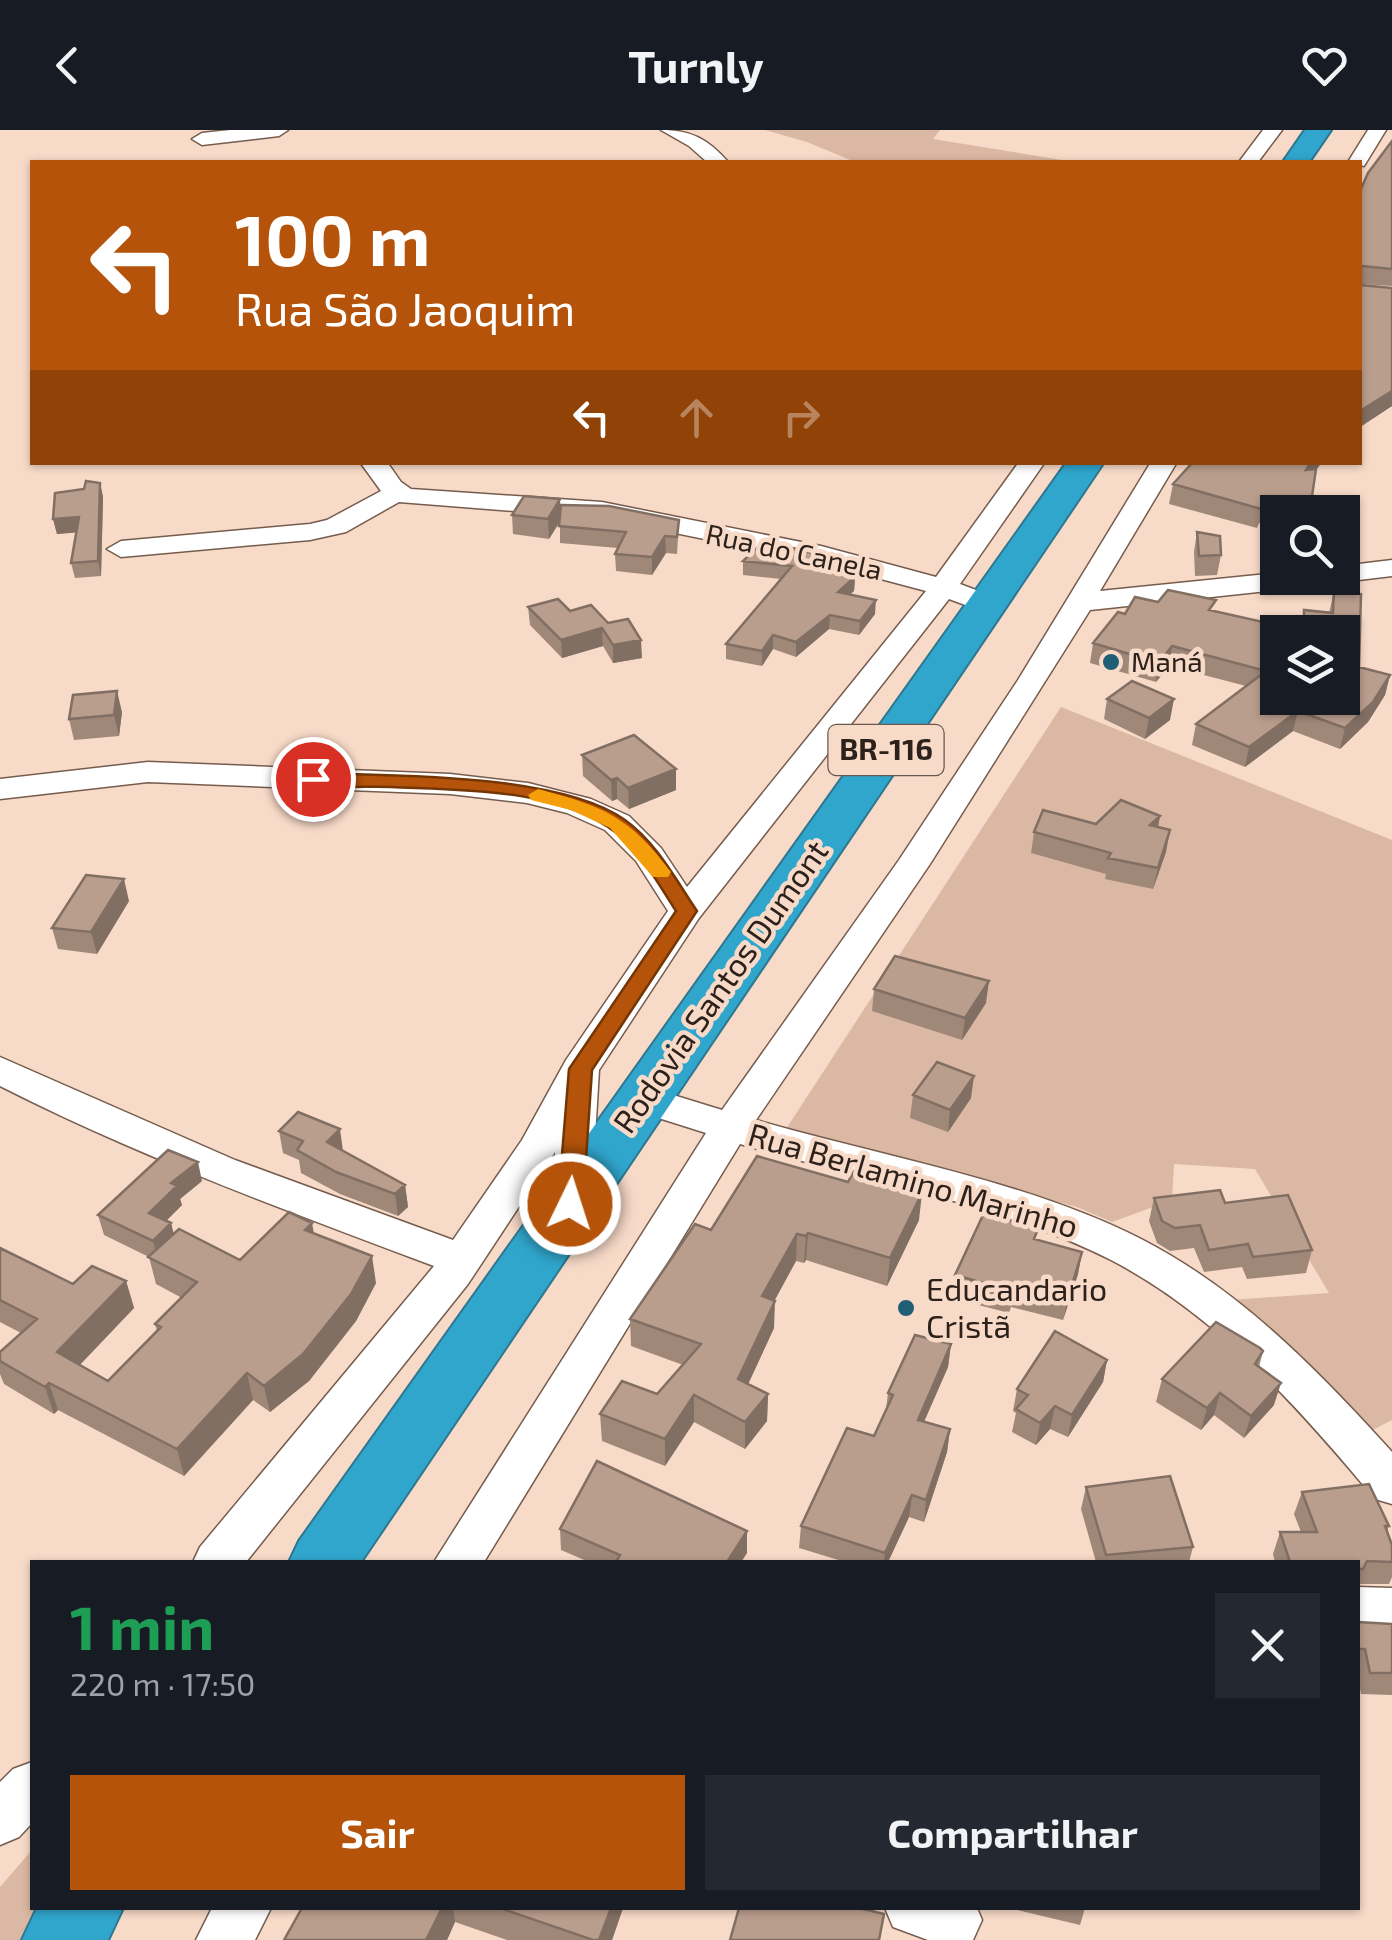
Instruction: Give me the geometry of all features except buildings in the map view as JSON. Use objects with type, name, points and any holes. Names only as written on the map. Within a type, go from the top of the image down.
[{"type":"highway","points":[[1297,160],[1318,130]]},
{"type":"highway","name":"Rodovia Santos Dumont","points":[[324,1560],[644,1099],[965,596],[1026,510],[1082,465]]},
{"type":"highway","points":[[61,1940],[83,1910]]},
{"type":"street","points":[[202,139],[278,130]]},
{"type":"street","points":[[670,130],[706,149],[716,160]]},
{"type":"street","points":[[1250,160],[1274,130]]},
{"type":"street","points":[[1358,160],[1376,130]]},
{"type":"street","points":[[121,550],[310,532],[336,526],[398,492],[376,465]]},
{"type":"street","points":[[1026,510],[1032,465]]},
{"type":"street","points":[[459,1560],[730,1128],[913,864],[1162,465]]},
{"type":"street","name":"Rua do Canela","points":[[398,492],[406,496],[602,510],[821,554],[965,596]]},
{"type":"street","points":[[1360,572],[1392,568]]},
{"type":"street","points":[[1080,602],[1260,583]]},
{"type":"street","points":[[219,1560],[462,1260],[545,1137],[580,1069],[686,911],[922,617],[965,596]]},
{"type":"street","points":[[0,790],[148,772],[450,784],[528,793],[578,806],[617,824],[649,855],[686,911]]},
{"type":"street","points":[[570,1204],[580,1069]]},
{"type":"street","points":[[0,1070],[86,1113],[204,1163],[462,1260]]},
{"type":"street","name":"Rua Berlamino Marinho","points":[[644,1099],[730,1128],[1086,1231],[1152,1264],[1214,1306],[1278,1361],[1392,1485]]},
{"type":"street","points":[[1360,1608],[1392,1610]]},
{"type":"street","points":[[0,1819],[30,1789]]},
{"type":"street","points":[[224,1940],[243,1910]]},
{"type":"shaded area","points":[[765,130],[940,130],[933,139],[1062,160],[850,160]]},
{"type":"shaded area","points":[[1061,707],[1392,840],[1392,1420],[1363,1435],[1230,1300],[1329,1293],[1255,1169],[1174,1164],[1172,1200],[1112,1222],[1077,1207],[786,1129]]},
{"type":"shaded area","points":[[30,1852],[30,1910],[49,1910],[27,1940],[0,1940],[0,1887]]},
{"type":"slow traffic","points":[[538,795],[578,806],[617,824],[649,855],[660,872]]},
{"type":"place","name":"Maná","points":[[1111,662]]},
{"type":"place","name":"Educandario Cristã","points":[[906,1308]]},
{"type":"route","points":[[313,779],[450,784],[528,793],[578,806],[617,824],[649,855],[686,911],[580,1069],[570,1204]]}]
